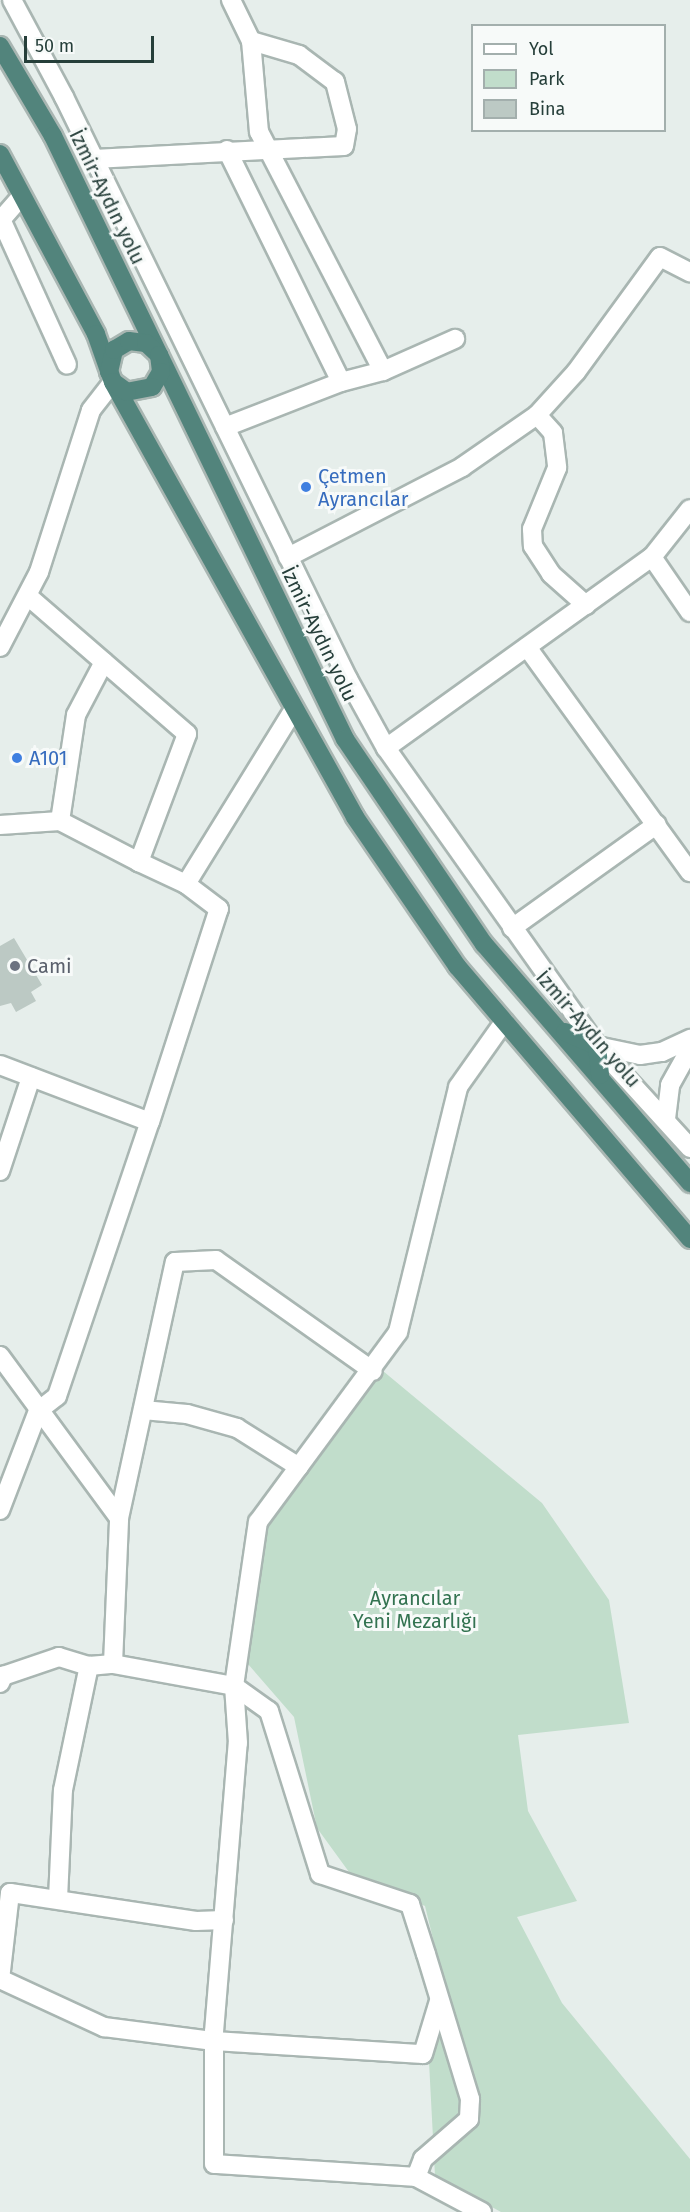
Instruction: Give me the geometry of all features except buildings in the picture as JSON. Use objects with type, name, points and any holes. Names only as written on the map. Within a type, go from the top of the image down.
[{"type":"highway","name":"İzmir-Aydın yolu","points":[[0,46],[53,136],[345,739],[484,944],[600,1075],[690,1183]]},
{"type":"highway","points":[[0,154],[96,334],[111,377],[355,817],[457,966],[690,1239]]},
{"type":"highway","points":[[129,341],[146,343],[159,355],[160,372],[152,387],[127,392],[111,377],[114,350],[129,341]]},
{"type":"highway","points":[[560,1030],[597,1046],[600,1075]]},
{"type":"street","points":[[12,0],[94,159],[288,557],[386,748],[597,1046],[666,1119],[690,1148]]},
{"type":"street","points":[[231,0],[251,41],[259,132],[383,371]]},
{"type":"street","points":[[94,159],[227,150],[344,146],[347,129],[335,81],[299,55],[251,41]]},
{"type":"street","points":[[227,150],[341,382]]},
{"type":"street","points":[[21,197],[0,219],[67,365]]},
{"type":"street","points":[[288,557],[462,467],[537,415],[576,372],[660,257],[690,272]]},
{"type":"street","points":[[225,427],[341,382],[383,371],[455,339]]},
{"type":"street","points":[[0,647],[29,597],[91,410],[111,377]]},
{"type":"street","points":[[537,415],[553,433],[557,468],[532,529],[533,546],[551,574],[586,605]]},
{"type":"street","points":[[386,748],[652,558],[690,509]]},
{"type":"street","points":[[652,558],[690,612]]},
{"type":"street","points":[[29,597],[187,734],[139,862]]},
{"type":"street","points":[[527,647],[688,866]]},
{"type":"street","points":[[60,821],[76,715],[104,662]]},
{"type":"street","points":[[186,884],[294,709]]},
{"type":"street","points":[[0,825],[60,821],[186,884],[219,909],[57,1396],[38,1411],[0,1510]]},
{"type":"street","points":[[512,928],[657,824]]},
{"type":"street","points":[[482,2212],[416,2177],[214,2164],[214,2041],[238,1743],[234,1686],[258,1522],[373,1371],[398,1332],[458,1087],[504,1022]]},
{"type":"street","points":[[597,1046],[640,1055],[662,1052],[690,1039]]},
{"type":"street","points":[[666,1119],[670,1085],[690,1049]]},
{"type":"street","points":[[0,1065],[150,1122]]},
{"type":"street","points":[[0,1171],[31,1077]]},
{"type":"street","points":[[113,1664],[119,1518],[175,1262],[216,1260],[373,1371]]},
{"type":"street","points":[[0,1356],[38,1411],[119,1518]]},
{"type":"street","points":[[143,1410],[187,1414],[237,1428],[299,1467]]},
{"type":"street","points":[[0,1683],[3,1676],[59,1657],[89,1666],[113,1664],[234,1686],[269,1711],[320,1874],[410,1904],[470,2099],[469,2119],[423,2159],[416,2177]]},
{"type":"street","points":[[58,1899],[63,1790],[89,1666]]},
{"type":"street","points":[[224,1920],[196,1921],[10,1893],[0,1979],[104,2027],[214,2041],[423,2054],[439,2001]]},
{"type":"green space","name":"Ayrancılar Yeni Mezarlığı","points":[[383,1371],[542,1503],[609,1600],[629,1723],[518,1735],[528,1811],[577,1901],[517,1917],[562,2003],[690,2159],[690,2212],[501,2212],[435,2176],[429,2062],[451,2012],[425,1906],[349,1872],[317,1828],[294,1717],[248,1664],[254,1562],[262,1535],[300,1473]]},
{"type":"place","name":"Çetmen Ayrancılar","points":[[306,487]]},
{"type":"place","name":"A101","points":[[17,758]]},
{"type":"place","name":"Cami","points":[[15,966]]}]
